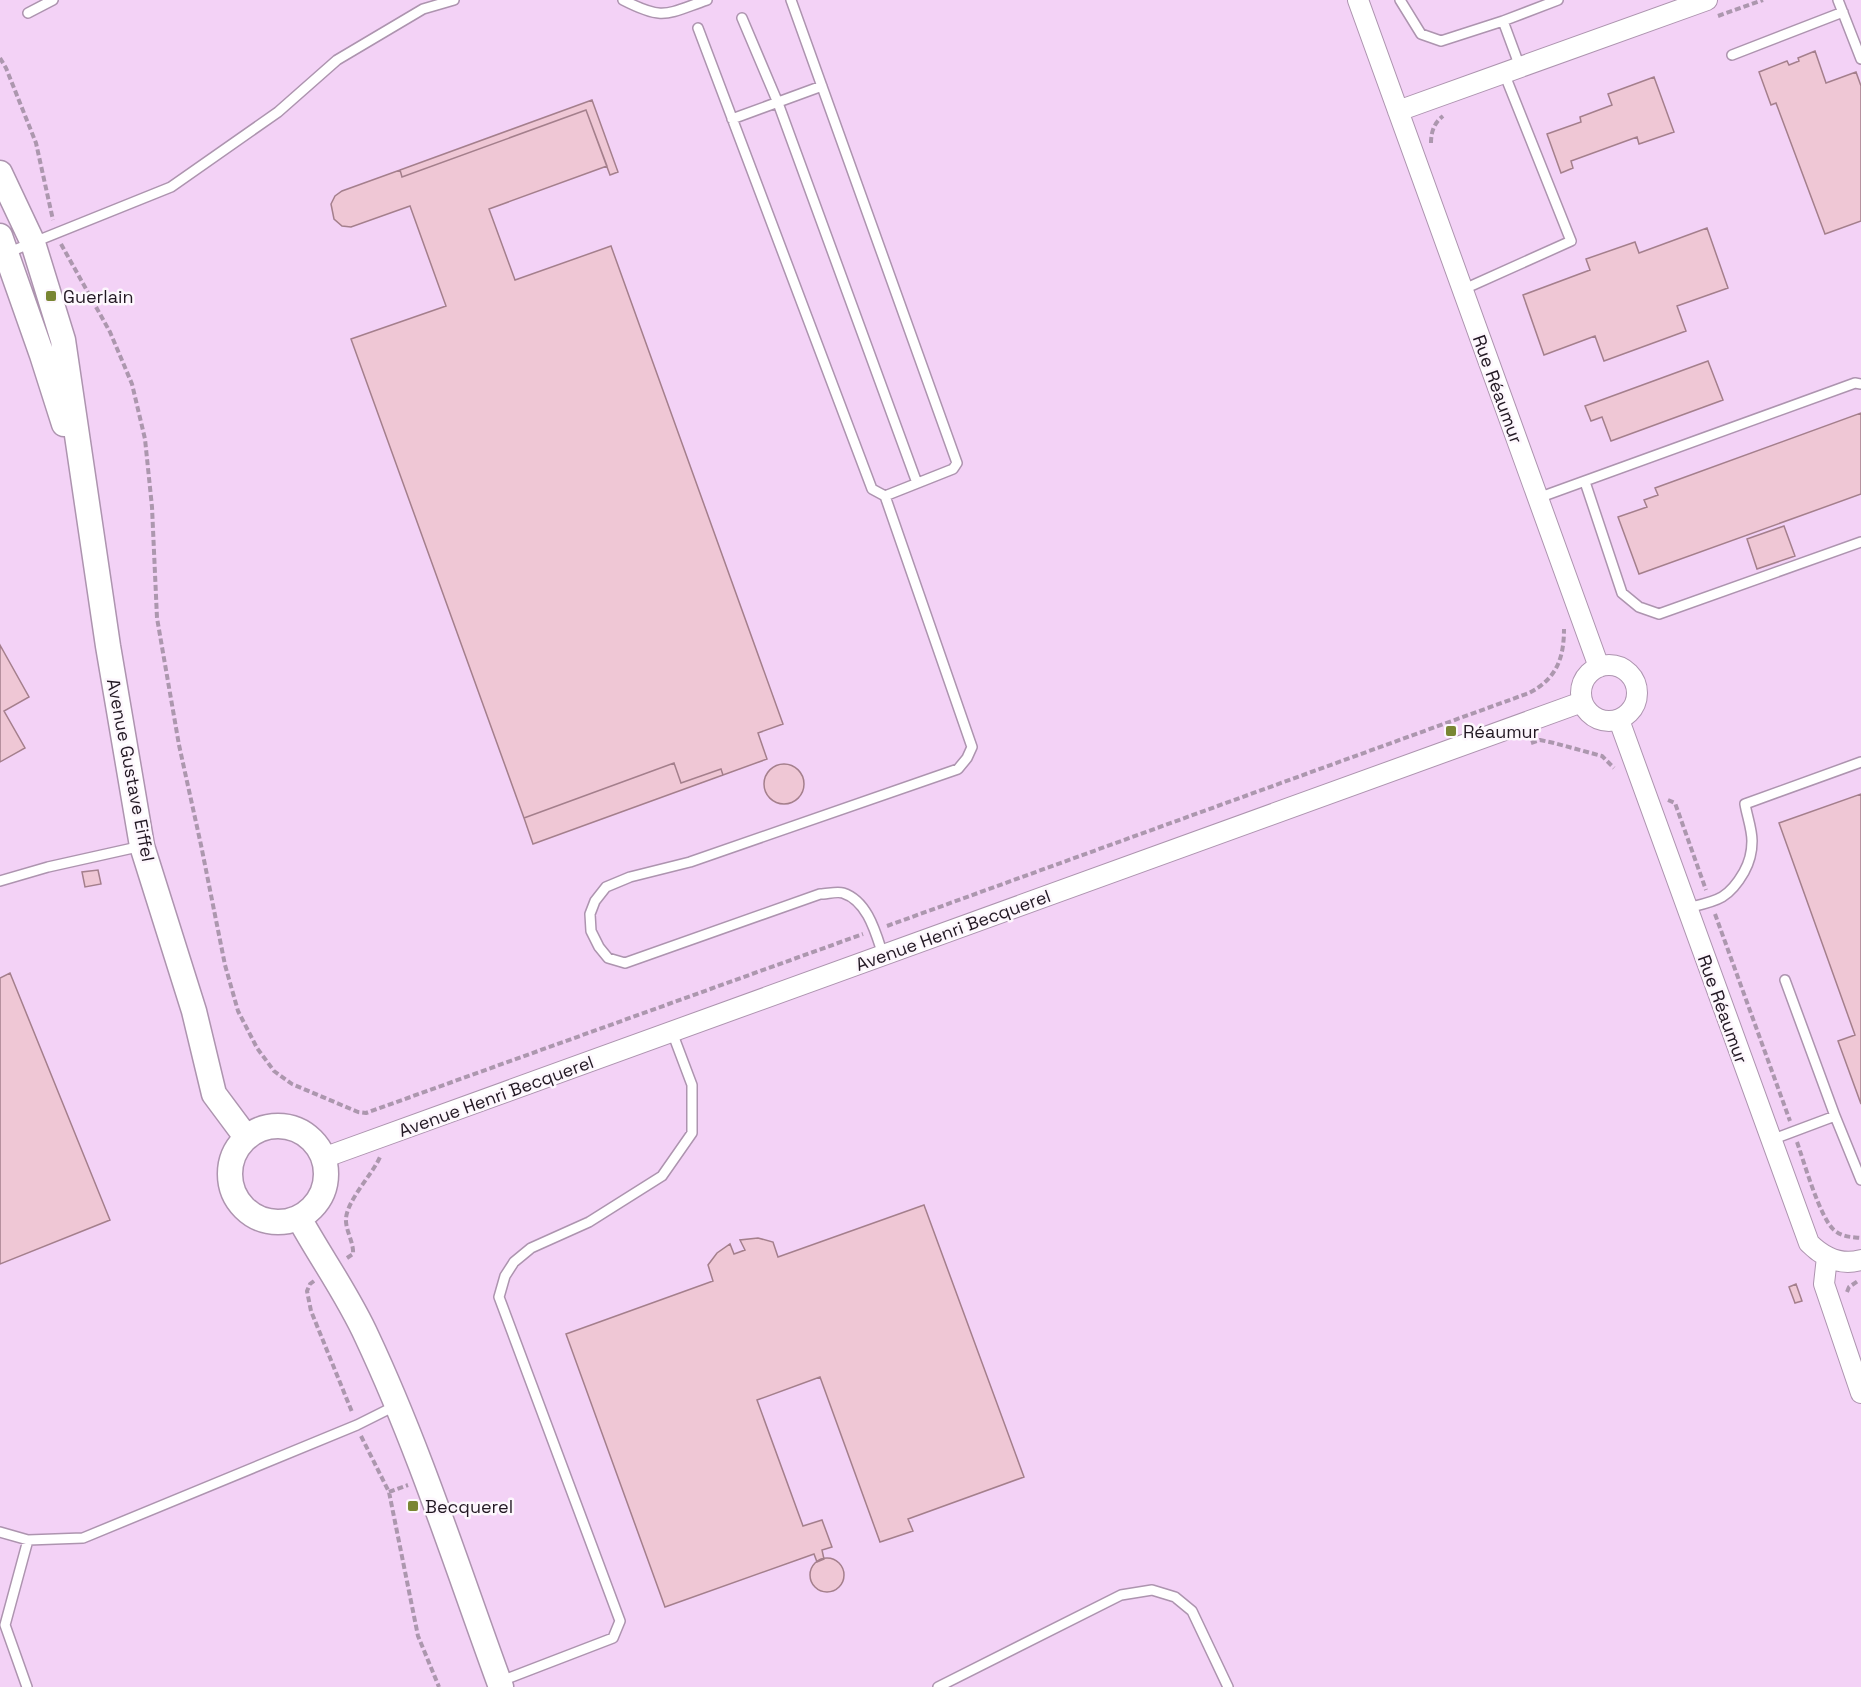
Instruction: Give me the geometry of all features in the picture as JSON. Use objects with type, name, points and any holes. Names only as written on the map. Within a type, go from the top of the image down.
[{"type":"street","name":"Rue Réaumur","points":[[1358,0],[1599,667]]},
{"type":"street","points":[[1398,111],[1512,70],[1712,8]]},
{"type":"street","name":"Avenue Gustave Eiffel","points":[[0,173],[42,355],[86,492],[112,669],[142,846],[194,1011],[214,1094],[246,1137]]},
{"type":"street","points":[[0,222],[15,245]]},
{"type":"street","points":[[1617,666],[1625,670],[1636,683],[1637,692],[1633,709],[1619,720],[1600,721],[1592,717],[1582,702],[1582,685],[1592,671],[1599,667],[1617,666]]},
{"type":"street","name":"Avenue Henri Becquerel","points":[[323,1158],[1582,702]]},
{"type":"street","name":"Rue Réaumur","points":[[1619,720],[1809,1243],[1820,1254],[1827,1257]]},
{"type":"street","points":[[275,1126],[290,1127],[304,1134],[316,1144],[323,1158],[326,1172],[325,1186],[320,1199],[311,1210],[299,1218],[284,1222],[268,1222],[254,1217],[242,1207],[233,1194],[229,1179],[230,1164],[236,1149],[246,1137],[260,1129],[275,1126]]},
{"type":"street","points":[[299,1218],[367,1335],[397,1405],[500,1685]]},
{"type":"street","points":[[1861,1260],[1850,1263],[1827,1257],[1824,1284],[1861,1393]]},
{"type":"lane","points":[[28,13],[53,0]]},
{"type":"lane","points":[[15,245],[55,234],[171,187],[278,112],[337,60],[423,9],[454,0]]},
{"type":"lane","points":[[623,0],[647,12],[664,15],[685,4],[707,0]]},
{"type":"lane","points":[[791,0],[957,463],[953,469],[885,496]]},
{"type":"lane","points":[[1400,0],[1420,34],[1441,41],[1558,0]]},
{"type":"lane","points":[[1838,0],[1861,59]]},
{"type":"lane","points":[[1732,55],[1843,12]]},
{"type":"lane","points":[[742,18],[778,103],[917,483]]},
{"type":"lane","points":[[1462,290],[1572,241],[1512,70],[1503,21]]},
{"type":"lane","points":[[698,28],[872,489],[885,496],[972,747],[958,769],[690,862],[630,877],[606,887],[595,901],[590,914],[591,931],[599,948],[608,958],[625,963],[820,894],[843,893],[865,910],[883,956]]},
{"type":"lane","points":[[732,119],[822,86]]},
{"type":"lane","points":[[1538,498],[1854,383],[1861,384]]},
{"type":"lane","points":[[1585,482],[1622,593],[1638,607],[1659,614],[1861,542]]},
{"type":"lane","points":[[1687,908],[1723,897],[1735,888],[1744,872],[1749,863],[1752,841],[1745,804],[1861,762]]},
{"type":"lane","points":[[0,881],[48,867],[142,846]]},
{"type":"lane","points":[[1785,980],[1861,1180]]},
{"type":"lane","points":[[500,1685],[613,1638],[620,1621],[499,1297],[505,1276],[514,1262],[531,1248],[589,1222],[662,1176],[692,1133],[692,1085],[672,1032]]},
{"type":"lane","points":[[1771,1140],[1835,1116]]},
{"type":"lane","points":[[0,1532],[28,1540],[83,1539],[357,1425],[397,1405]]},
{"type":"lane","points":[[27,1687],[5,1625],[28,1540]]},
{"type":"lane","points":[[938,1687],[1121,1595],[1152,1590],[1175,1597],[1192,1611],[1228,1687]]},
{"type":"path","points":[[1712,8],[1763,0]]},
{"type":"path","points":[[0,58],[36,143],[52,208],[55,234],[110,332],[132,384],[145,439],[152,507],[157,618],[179,745],[225,965],[238,1011],[257,1048],[274,1071],[292,1084],[358,1112],[366,1113],[1529,693],[1542,686],[1559,663],[1564,644],[1564,629]]},
{"type":"path","points":[[1431,150],[1431,132],[1437,121],[1445,115]]},
{"type":"shaded area","points":[[0,0],[1861,0],[1861,1687],[0,1687]]},
{"type":"building","points":[[1815,51],[1826,83],[1856,72],[1861,86],[1861,221],[1825,234],[1776,103],[1771,105],[1759,72],[1787,61],[1789,65],[1799,61],[1798,58]]},
{"type":"building","points":[[1654,77],[1674,132],[1639,144],[1637,137],[1571,161],[1573,168],[1561,173],[1547,134],[1581,122],[1580,117],[1612,105],[1608,94]]},
{"type":"building","points":[[592,100],[618,172],[610,175],[586,110],[402,177],[400,170]]},
{"type":"building","points":[[586,110],[607,166],[489,209],[515,280],[611,246],[783,724],[758,733],[767,759],[723,775],[721,769],[681,783],[674,763],[524,818],[351,339],[446,306],[410,206],[351,227],[342,226],[334,219],[331,204],[335,196],[342,191],[400,170],[402,177]]},
{"type":"building","points":[[1707,228],[1728,288],[1677,306],[1686,331],[1604,361],[1595,336],[1544,355],[1523,295],[1590,270],[1586,259],[1635,242],[1639,253]]},
{"type":"building","points":[[1708,361],[1723,400],[1611,441],[1602,417],[1591,421],[1585,406]]},
{"type":"building","points":[[1861,413],[1861,494],[1639,574],[1618,517],[1647,507],[1644,500],[1658,495],[1655,488]]},
{"type":"building","points":[[1784,526],[1795,556],[1757,569],[1747,539]]},
{"type":"building","points":[[0,645],[29,697],[4,711],[25,748],[0,762]]},
{"type":"building","points":[[674,763],[681,783],[721,769],[723,775],[533,844],[524,818]]},
{"type":"building","points":[[784,764],[792,765],[798,770],[803,776],[803,792],[798,798],[792,803],[784,804],[776,803],[770,798],[765,792],[764,784],[765,776],[770,770],[776,765]]},
{"type":"building","points":[[1861,794],[1861,1104],[1838,1041],[1855,1035],[1779,823]]},
{"type":"building","points":[[98,870],[101,884],[85,887],[82,872]]},
{"type":"building","points":[[10,973],[110,1220],[0,1264],[0,978]]},
{"type":"building","points":[[924,1205],[1024,1477],[908,1519],[913,1531],[880,1542],[820,1377],[757,1400],[803,1526],[822,1520],[832,1547],[822,1550],[824,1559],[817,1562],[814,1554],[665,1607],[566,1334],[713,1281],[708,1265],[717,1253],[730,1244],[734,1254],[745,1250],[740,1240],[758,1238],[773,1242],[778,1257]]},
{"type":"building","points":[[1796,1284],[1802,1301],[1795,1303],[1789,1287]]},
{"type":"building","points":[[827,1558],[839,1563],[844,1575],[839,1587],[827,1592],[815,1587],[810,1575],[815,1563]]},
{"type":"place","name":"Guerlain","points":[[51,296]]},
{"type":"place","name":"Réaumur","points":[[1451,731]]},
{"type":"place","name":"Becquerel","points":[[413,1506]]}]
